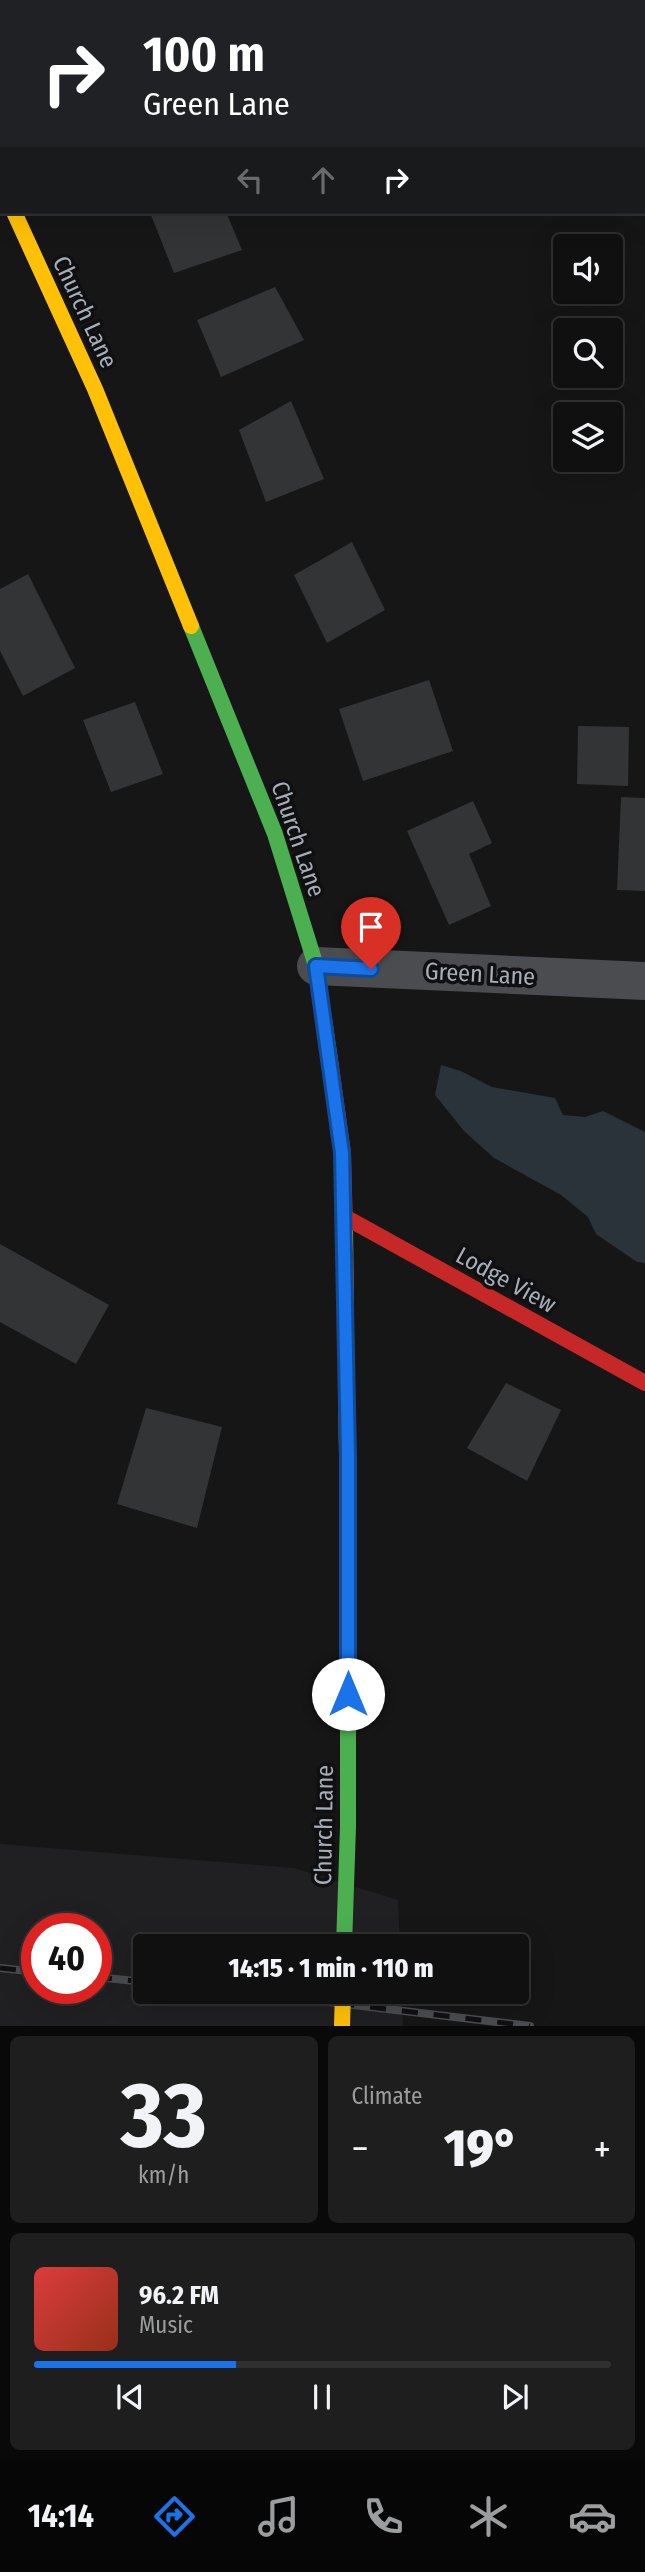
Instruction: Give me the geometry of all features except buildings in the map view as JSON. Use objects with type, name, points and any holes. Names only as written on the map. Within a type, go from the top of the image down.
[{"type":"street","name":"Church Lane","points":[[15,214],[95,389],[270,822],[316,966],[342,1153],[345,1217],[348,1827],[344,1934]]},
{"type":"street","name":"Green Lane","points":[[316,966],[645,981]]},
{"type":"street","name":"Lodge View","points":[[345,1217],[645,1383]]},
{"type":"street","points":[[342,2026],[343,2004]]},
{"type":"shaded area","points":[[441,1065],[461,1071],[492,1087],[555,1098],[563,1115],[585,1117],[603,1111],[645,1132],[645,1263],[637,1262],[596,1234],[588,1217],[561,1195],[494,1158],[464,1131],[435,1095]]},
{"type":"shaded area","points":[[0,1844],[294,1868],[398,1900],[399,1934],[133,1934],[133,2004],[402,2004],[403,2026],[0,2026]]},
{"type":"railway","points":[[0,1968],[21,1970]]},
{"type":"railway","points":[[112,1979],[133,1981]]},
{"type":"railway","points":[[344,2004],[530,2026]]},
{"type":"traffic: fast","points":[[191,626],[275,834],[316,966],[331,1067]]},
{"type":"traffic: fast","points":[[344,1934],[348,1827],[348,1571]]},
{"type":"traffic: slow","points":[[15,214],[95,389],[191,626]]},
{"type":"traffic: slow","points":[[345,1228],[348,1571]]},
{"type":"traffic: slow","points":[[342,2026],[343,2004]]},
{"type":"traffic: jam","points":[[331,1067],[343,1153],[345,1228]]},
{"type":"traffic: jam","points":[[345,1217],[645,1383]]},
{"type":"route","points":[[348,1694],[345,1217],[342,1153],[316,966],[371,969]]}]
